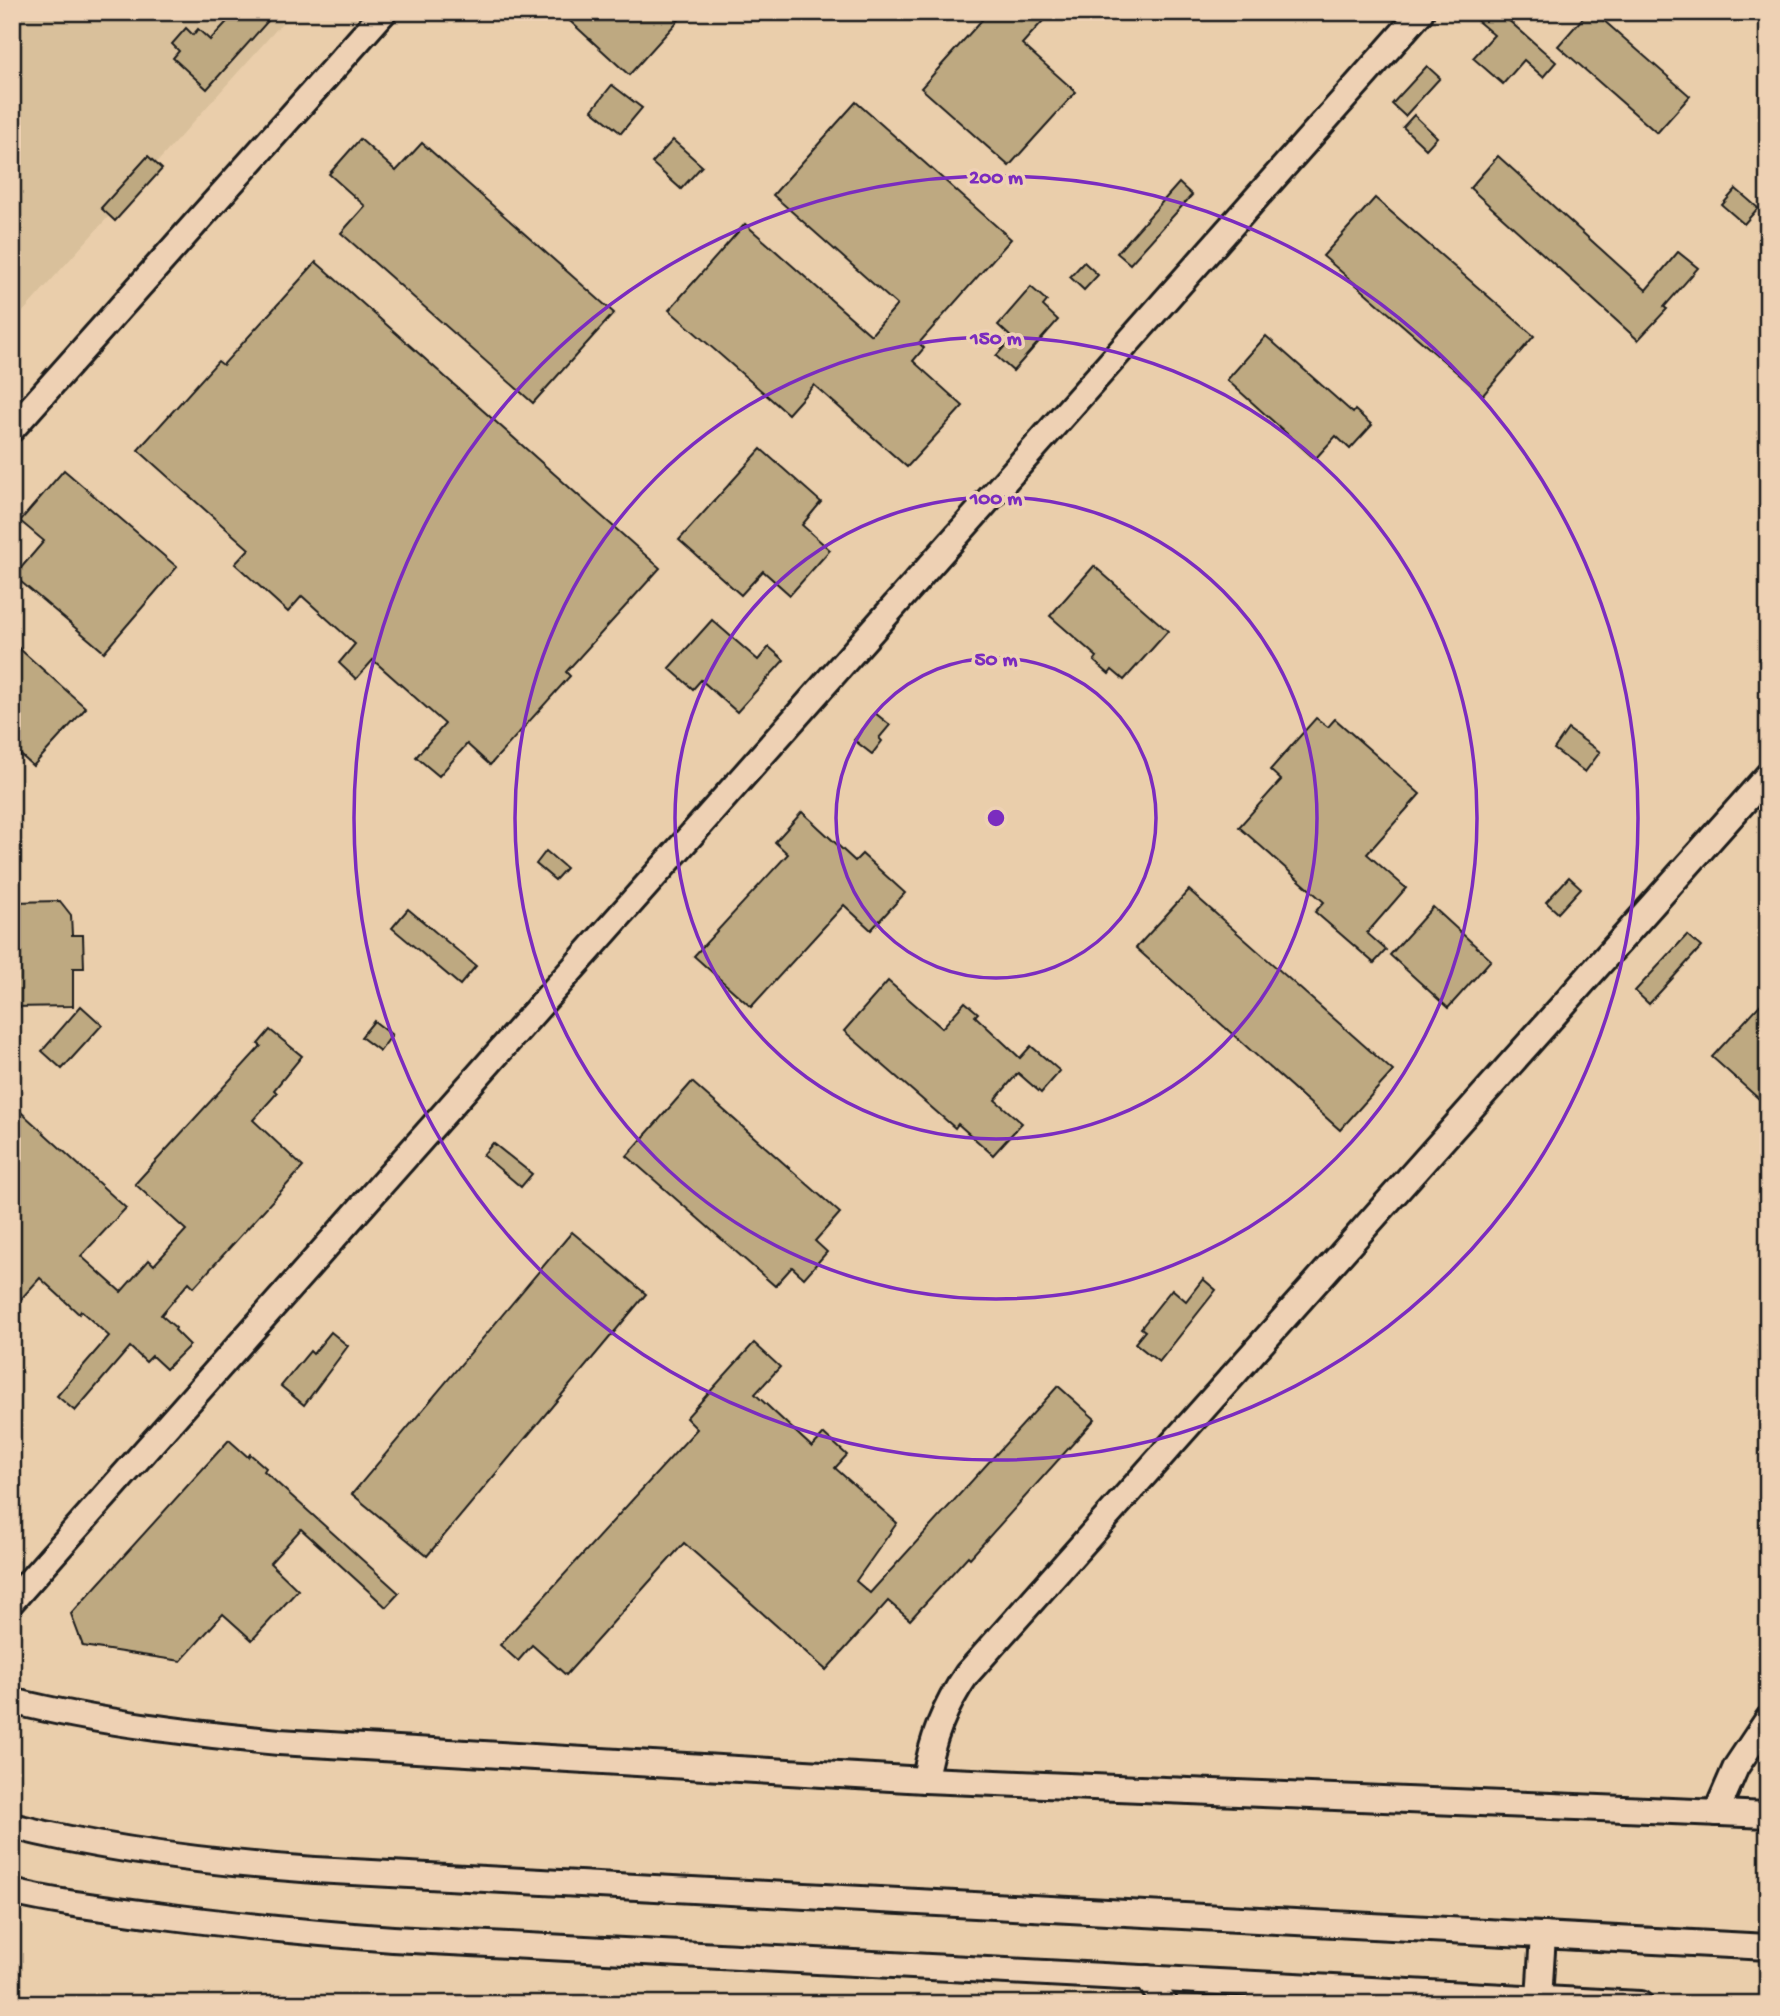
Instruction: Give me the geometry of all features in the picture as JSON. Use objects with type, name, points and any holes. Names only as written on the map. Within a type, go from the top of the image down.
[{"type":"street","points":[[12,429],[384,12]]},
{"type":"street","points":[[12,1601],[1421,12]]},
{"type":"street","points":[[925,1780],[929,1757],[943,1713],[967,1674],[1768,775]]},
{"type":"street","points":[[12,1701],[108,1721],[279,1742],[925,1780],[1768,1815]]},
{"type":"street","points":[[1716,1813],[1736,1767],[1768,1719]]},
{"type":"street","points":[[12,1826],[168,1856],[315,1871],[1768,1947]]},
{"type":"street","points":[[12,1892],[117,1910],[301,1932],[1640,2004]]},
{"type":"street","points":[[1539,1999],[1544,1936]]},
{"type":"street","points":[[1147,1978],[1165,2004]]},
{"type":"shaded area","points":[[12,12],[292,12],[12,324]]},
{"type":"building","points":[[236,12],[276,12],[207,89],[173,58],[179,51],[172,44],[186,28],[193,35],[198,29],[210,40]]},
{"type":"building","points":[[560,12],[686,12],[629,75]]},
{"type":"building","points":[[989,12],[1051,12],[1022,44],[1076,92],[1009,166],[921,88]]},
{"type":"building","points":[[1467,12],[1499,12],[1556,62],[1543,77],[1524,60],[1503,84],[1473,58],[1494,35]]},
{"type":"building","points":[[1588,12],[1594,12],[1690,96],[1657,133],[1558,46]]},
{"type":"building","points":[[1427,66],[1440,78],[1405,116],[1392,104]]},
{"type":"building","points":[[612,85],[642,108],[621,133],[592,110]]},
{"type":"building","points":[[856,102],[1011,239],[919,343],[924,348],[913,361],[963,406],[907,467],[814,385],[788,414],[669,310],[745,224],[871,335],[897,305],[773,195]]},
{"type":"building","points":[[1414,115],[1437,137],[1426,149],[1403,127]]},
{"type":"building","points":[[360,139],[396,171],[422,143],[614,313],[533,403],[341,233],[365,206],[329,174]]},
{"type":"building","points":[[673,140],[702,166],[681,189],[652,163]]},
{"type":"building","points":[[148,156],[162,169],[115,221],[101,208]]},
{"type":"building","points":[[1498,156],[1646,290],[1678,252],[1698,268],[1664,307],[1667,309],[1638,340],[1470,188]]},
{"type":"building","points":[[1179,183],[1192,195],[1130,264],[1117,253]]},
{"type":"building","points":[[1736,189],[1758,208],[1744,224],[1722,205]]},
{"type":"building","points":[[1375,198],[1534,336],[1483,395],[1323,256]]},
{"type":"building","points":[[316,262],[660,568],[566,672],[570,676],[490,765],[467,744],[439,776],[416,757],[445,724],[373,660],[356,679],[339,663],[355,644],[302,596],[288,612],[235,564],[249,549],[138,450],[218,361],[223,365]]},
{"type":"building","points":[[1084,262],[1098,275],[1084,290],[1070,277]]},
{"type":"building","points":[[1031,287],[1047,301],[1043,306],[1058,320],[1013,371],[996,356],[1012,338],[998,325]]},
{"type":"building","points":[[1266,336],[1353,413],[1355,410],[1372,425],[1350,449],[1336,436],[1315,459],[1227,380]]},
{"type":"building","points":[[761,449],[821,502],[802,525],[830,550],[790,595],[763,571],[741,595],[679,540]]},
{"type":"building","points":[[64,470],[177,567],[104,652],[14,576],[44,541],[20,521]]},
{"type":"building","points":[[1094,566],[1168,631],[1124,680],[1112,670],[1109,674],[1094,661],[1097,657],[1050,616]]},
{"type":"building","points":[[712,620],[758,660],[769,647],[784,660],[737,712],[701,680],[693,689],[669,668]]},
{"type":"building","points":[[12,642],[86,708],[33,766],[12,747]]},
{"type":"building","points":[[875,713],[890,725],[879,738],[882,741],[872,754],[854,740]]},
{"type":"building","points":[[1316,718],[1328,727],[1335,719],[1420,794],[1367,854],[1406,888],[1367,933],[1386,950],[1374,963],[1315,912],[1324,902],[1239,827],[1281,780],[1270,770]]},
{"type":"building","points":[[1568,729],[1600,752],[1585,772],[1554,749]]},
{"type":"building","points":[[802,812],[855,861],[862,854],[905,893],[871,930],[844,905],[751,1007],[694,956],[788,854],[775,842]]},
{"type":"building","points":[[546,851],[566,868],[555,880],[536,864]]},
{"type":"building","points":[[1569,877],[1581,888],[1558,913],[1546,902]]},
{"type":"building","points":[[1189,890],[1393,1071],[1340,1130],[1136,948]]},
{"type":"building","points":[[60,901],[71,915],[72,935],[83,935],[84,968],[73,968],[73,1006],[12,1007],[12,902]]},
{"type":"building","points":[[1433,907],[1491,960],[1448,1008],[1390,955]]},
{"type":"building","points":[[408,909],[476,966],[460,985],[392,928]]},
{"type":"building","points":[[1687,935],[1701,947],[1649,1004],[1635,991]]},
{"type":"building","points":[[888,981],[942,1028],[965,1002],[978,1013],[975,1016],[1020,1058],[1031,1046],[1060,1071],[1041,1093],[1018,1073],[995,1100],[1022,1123],[993,1155],[958,1124],[955,1128],[844,1031]]},
{"type":"building","points":[[1768,996],[1768,1107],[1712,1057]]},
{"type":"building","points":[[81,1006],[102,1025],[62,1069],[42,1051]]},
{"type":"building","points":[[374,1021],[392,1035],[380,1051],[361,1037]]},
{"type":"building","points":[[270,1030],[302,1056],[274,1090],[277,1093],[253,1120],[303,1167],[194,1287],[189,1282],[161,1315],[190,1345],[166,1369],[152,1356],[146,1362],[130,1347],[75,1411],[57,1396],[109,1336],[81,1311],[79,1314],[40,1278],[12,1309],[12,1104],[126,1208],[81,1256],[121,1292],[149,1260],[154,1265],[186,1230],[135,1184],[261,1046],[258,1044]]},
{"type":"building","points":[[692,1082],[840,1213],[815,1241],[827,1252],[804,1278],[792,1267],[775,1286],[627,1156]]},
{"type":"building","points":[[493,1143],[532,1174],[521,1187],[483,1155]]},
{"type":"building","points":[[572,1232],[646,1294],[427,1556],[352,1494]]},
{"type":"building","points":[[1203,1279],[1216,1290],[1159,1362],[1135,1343],[1145,1331],[1141,1328],[1172,1289],[1186,1301]]},
{"type":"building","points":[[331,1332],[348,1346],[304,1405],[281,1386],[310,1351],[313,1354]]},
{"type":"building","points":[[754,1343],[780,1367],[755,1394],[812,1447],[824,1434],[847,1455],[835,1468],[897,1523],[856,1581],[870,1593],[1058,1386],[1095,1419],[970,1558],[968,1556],[910,1620],[888,1601],[826,1670],[684,1543],[566,1675],[532,1645],[518,1661],[500,1645],[697,1429],[686,1418]]},
{"type":"building","points":[[229,1440],[266,1468],[264,1471],[399,1593],[386,1607],[301,1529],[270,1563],[298,1590],[252,1640],[223,1614],[181,1661],[83,1646],[71,1614]]}]
